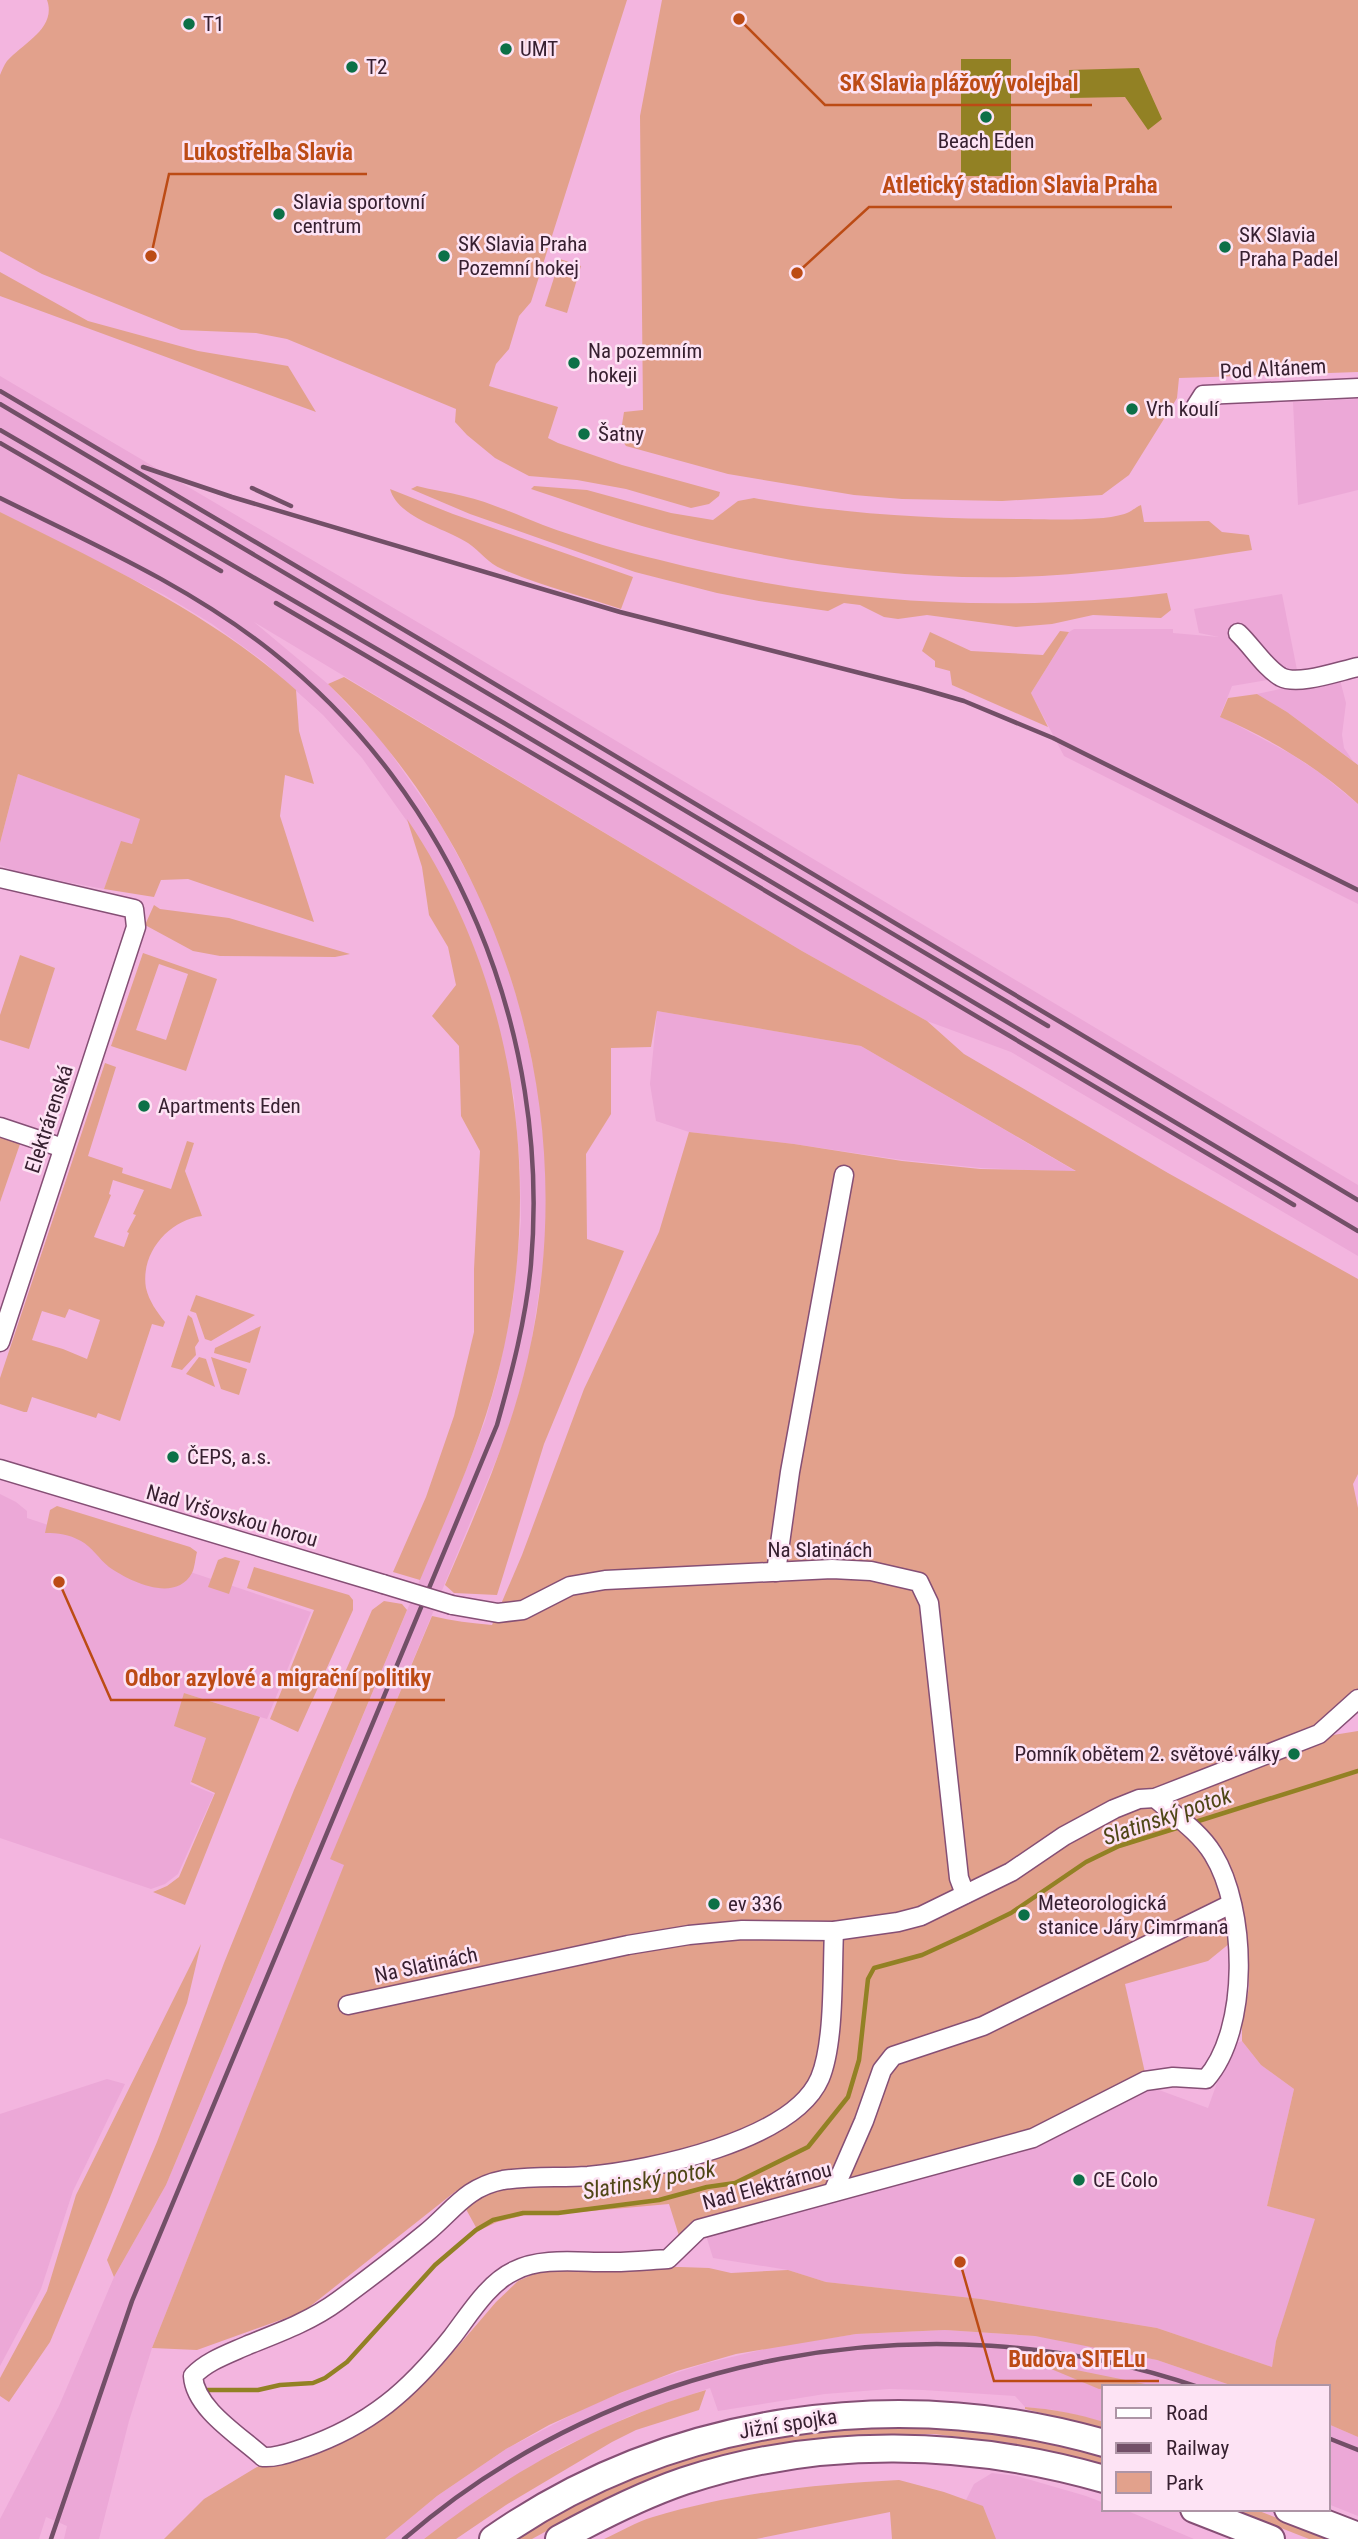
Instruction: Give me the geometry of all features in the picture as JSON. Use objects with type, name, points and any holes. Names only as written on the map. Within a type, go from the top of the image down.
[{"type":"highway","name":"Jižní spojka","points":[[493,2539],[570,2493],[635,2463],[703,2440],[772,2424],[843,2415],[951,2415],[1025,2424],[1102,2443]]},
{"type":"highway","name":"Jižní spojka","points":[[559,2539],[620,2507],[684,2482],[750,2463],[817,2453],[890,2449],[971,2452],[1041,2463],[1102,2478]]},
{"type":"highway","points":[[1199,2511],[1271,2539]]},
{"type":"highway","points":[[1293,2511],[1358,2536]]},
{"type":"street","name":"Pod Altánem","points":[[1196,405],[1203,395],[1358,388]]},
{"type":"street","points":[[1238,633],[1276,673],[1287,679],[1297,680],[1358,667]]},
{"type":"street","name":"Elektrárenská","points":[[0,877],[134,909],[136,927],[0,1342]]},
{"type":"street","points":[[0,1127],[63,1148]]},
{"type":"street","points":[[776,1572],[790,1472],[844,1175]]},
{"type":"street","name":"Nad Vršovskou horou","points":[[0,1469],[452,1605]]},
{"type":"street","name":"Na Slatinách","points":[[452,1605],[498,1613],[523,1610],[570,1586],[606,1580],[832,1569],[872,1571],[919,1583],[929,1602],[959,1878],[965,1894]]},
{"type":"street","name":"Na Slatinách","points":[[348,2005],[628,1945],[689,1935],[742,1930],[834,1930],[898,1922],[921,1916],[1011,1872],[1088,1822],[1139,1799],[1155,1798],[1319,1734],[1358,1699]]},
{"type":"street","points":[[833,2192],[882,2070],[893,2056],[974,2030],[1231,1904],[1221,1868],[1212,1852],[1193,1830],[1155,1798]]},
{"type":"street","name":"Nad Elektrárnou","points":[[193,2376],[194,2388],[206,2407],[263,2457],[287,2454],[365,2421],[393,2401],[425,2369],[485,2294],[514,2271],[552,2261],[668,2259],[699,2229],[1033,2138],[1145,2081],[1173,2077],[1206,2079],[1218,2065],[1233,2021],[1239,1974],[1231,1904]]},
{"type":"street","points":[[182,2394],[201,2368],[220,2357],[304,2322],[336,2303],[428,2231],[466,2195],[481,2187],[504,2180],[592,2175],[653,2165],[731,2143],[783,2119],[812,2092],[825,2063],[834,1930]]},
{"type":"shaded area","name":"Beach Eden","points":[[961,59],[1011,59],[1011,176],[961,176]]},
{"type":"shaded area","points":[[1139,68],[1162,119],[1148,130],[1125,97],[1070,98],[1069,70]]},
{"type":"shaded area","points":[[0,376],[436,633],[1358,1185],[1358,1256],[1011,1052],[927,1021],[802,951],[254,622],[328,684],[382,741],[441,825],[483,902],[521,1010],[539,1093],[546,1166],[543,1267],[529,1357],[509,1429],[331,1858],[345,1864],[152,2348],[129,2421],[99,2539],[64,2539],[67,2526],[46,2517],[39,2539],[0,2539],[0,2519],[59,2406],[114,2277],[166,2185],[485,1421],[497,1379],[513,1301],[521,1221],[520,1168],[514,1097],[491,998],[459,912],[419,838],[362,758],[323,715],[263,661],[212,624],[166,596],[0,512]]},
{"type":"shaded area","points":[[1358,399],[1358,490],[1298,505],[1293,402]]},
{"type":"shaded area","points":[[1282,594],[1298,675],[1232,686],[1220,716],[1291,754],[1320,773],[1358,804],[1358,904],[1064,756],[1031,693],[1069,632],[1074,629],[1173,629],[1173,633],[1219,637],[1199,633],[1194,609]]},
{"type":"shaded area","points":[[1339,676],[1346,703],[1342,735],[1344,748],[1353,761],[1287,712],[1257,694]]},
{"type":"shaded area","points":[[18,774],[141,819],[132,845],[121,842],[104,889],[19,873],[0,865],[0,843]]},
{"type":"shaded area","points":[[657,1011],[861,1046],[1077,1172],[981,1168],[902,1160],[689,1132],[656,1121],[650,1084]]},
{"type":"shaded area","points":[[0,1494],[27,1511],[27,1518],[311,1612],[267,1719],[184,1693],[206,1738],[190,1784],[214,1794],[178,1874],[165,1884],[151,1889],[0,1838]]},
{"type":"shaded area","points":[[1242,2041],[1261,2065],[1294,2089],[1267,2206],[1316,2219],[1276,2341],[1272,2367],[1157,2328],[981,2299],[826,2282],[788,2270],[713,2258],[705,2232],[1148,2086],[1208,2108],[1230,2046]]},
{"type":"shaded area","points":[[107,2079],[125,2084],[73,2191],[41,2289],[0,2366],[0,2114]]},
{"type":"shaded area","points":[[945,2330],[1035,2336],[1157,2360],[1230,2385],[1102,2385],[1102,2422],[1054,2410],[1025,2407],[1015,2396],[889,2389],[825,2394],[718,2411],[710,2388],[630,2416],[561,2448],[487,2493],[424,2539],[385,2539],[437,2496],[506,2449],[587,2407],[647,2382],[707,2363],[777,2346],[856,2334]]},
{"type":"shaded area","points":[[1330,2425],[1358,2437],[1358,2516],[1330,2505]]},
{"type":"shaded area","points":[[992,2473],[1017,2476],[1102,2502],[1102,2511],[1128,2511],[1194,2539],[996,2539],[966,2500],[974,2484]]},
{"type":"green space","name":"Slavia sportovní centrum","points":[[47,0],[627,0],[531,302],[519,316],[509,349],[496,364],[489,386],[558,407],[548,438],[558,443],[622,465],[720,492],[719,496],[709,504],[691,508],[626,489],[577,480],[529,476],[495,458],[467,435],[455,422],[456,409],[287,339],[256,333],[181,330],[42,274],[0,251],[0,75],[7,61],[43,27],[49,10]]},
{"type":"green space","points":[[662,0],[1358,0],[1358,372],[1179,378],[1177,398],[1129,475],[1102,495],[1002,501],[854,495],[728,474],[626,446],[620,437],[624,412],[643,410],[640,116]]},
{"type":"green space","points":[[560,259],[581,266],[567,313],[545,306]]},
{"type":"green space","points":[[0,272],[88,321],[198,351],[288,366],[316,412],[0,296]]},
{"type":"green space","points":[[417,486],[483,502],[557,530],[631,553],[723,575],[786,586],[849,595],[976,603],[1040,603],[1167,593],[1171,610],[1161,618],[1093,615],[1052,624],[1016,627],[927,615],[898,619],[884,617],[860,605],[844,603],[828,611],[759,601],[635,572],[470,514],[411,489]]},
{"type":"green space","points":[[534,486],[587,490],[671,513],[713,520],[738,501],[754,498],[853,512],[987,519],[1105,518],[1127,513],[1141,505],[1144,522],[1209,521],[1222,532],[1249,535],[1252,550],[1121,569],[1042,576],[891,573],[790,559],[690,539],[628,522],[531,489]]},
{"type":"green space","points":[[390,489],[633,577],[621,609],[546,586],[497,567],[468,543],[402,508]]},
{"type":"green space","points":[[0,512],[192,613],[263,662],[296,690],[299,731],[314,784],[285,775],[280,816],[314,922],[188,879],[161,880],[154,897],[104,889],[121,841],[132,844],[140,819],[18,774],[0,843]]},
{"type":"green space","points":[[1060,631],[1069,632],[1031,693],[1048,727],[952,685],[950,671],[935,667],[935,661],[922,651],[930,632],[971,651],[1043,655]]},
{"type":"green space","points":[[344,677],[802,951],[927,1021],[964,1054],[1168,1173],[1358,1279],[1358,1474],[1353,1484],[1358,1508],[1358,1690],[1324,1722],[1327,1736],[1358,1731],[1358,2437],[1330,2425],[1330,2385],[1230,2385],[1157,2360],[1035,2336],[945,2330],[856,2334],[736,2354],[677,2371],[620,2393],[549,2425],[506,2449],[437,2496],[385,2539],[164,2539],[204,2499],[257,2467],[304,2453],[388,2414],[437,2371],[496,2302],[518,2281],[550,2267],[680,2267],[709,2268],[731,2273],[788,2270],[826,2282],[981,2299],[1157,2328],[1272,2367],[1276,2341],[1315,2219],[1267,2206],[1294,2089],[1261,2065],[1242,2041],[1242,2024],[1249,1987],[1246,1930],[1208,1961],[1125,1984],[1148,2086],[1034,2143],[680,2239],[669,2204],[529,2214],[497,2222],[478,2231],[456,2191],[303,2312],[197,2350],[152,2348],[344,1865],[330,1859],[432,1616],[492,1625],[522,1555],[584,1389],[659,1232],[689,1132],[980,1169],[1076,1171],[861,1046],[657,1011],[651,1047],[611,1048],[611,1114],[586,1154],[587,1239],[624,1251],[544,1444],[497,1595],[454,1593],[445,1585],[481,1501],[521,1387],[543,1266],[545,1174],[536,1084],[516,995],[484,909],[443,828],[390,752],[328,684]]},
{"type":"green space","points":[[1257,694],[1287,712],[1358,765],[1358,804],[1292,754],[1220,717],[1228,698]]},
{"type":"green space","points":[[407,819],[444,882],[474,948],[497,1017],[512,1088],[519,1161],[519,1233],[512,1306],[497,1377],[472,1454],[420,1580],[393,1572],[426,1497],[454,1416],[474,1332],[480,1151],[461,1116],[459,1046],[432,1016],[456,985],[448,947],[429,915],[422,867]]},
{"type":"green space","points":[[154,905],[160,909],[229,918],[350,954],[335,957],[220,956],[193,951],[145,925]]},
{"type":"green space","points":[[143,953],[217,979],[186,1071],[111,1046]],"holes":[[[159,964],[188,974],[166,1040],[136,1030]]]},
{"type":"green space","points":[[20,955],[55,968],[29,1049],[0,1040],[0,1015]]},
{"type":"green space","points":[[105,1063],[116,1067],[88,1156],[123,1168],[122,1173],[171,1189],[187,1141],[194,1143],[185,1171],[202,1216],[178,1224],[168,1231],[152,1251],[145,1275],[146,1288],[165,1322],[163,1327],[152,1324],[120,1421],[98,1413],[96,1418],[32,1397],[27,1412],[0,1404],[0,1378]],"holes":[[[113,1180],[144,1190],[133,1214],[136,1215],[127,1232],[129,1233],[124,1247],[94,1237],[111,1195],[109,1194]],[[69,1309],[100,1320],[87,1359],[32,1340],[42,1311],[65,1318]]]},
{"type":"green space","points":[[0,1137],[20,1144],[0,1202]]},
{"type":"green space","points":[[196,1295],[255,1315],[211,1341],[205,1339],[196,1313],[190,1311]]},
{"type":"green space","points":[[188,1315],[192,1318],[199,1341],[195,1347],[196,1355],[182,1370],[171,1367]]},
{"type":"green space","points":[[261,1326],[250,1363],[214,1353],[215,1348]]},
{"type":"green space","points":[[199,1357],[206,1359],[215,1387],[186,1374]]},
{"type":"green space","points":[[211,1357],[247,1369],[239,1395],[221,1389]]},
{"type":"green space","points":[[57,1506],[190,1547],[197,1552],[192,1573],[175,1587],[164,1588],[152,1587],[128,1578],[109,1567],[81,1541],[63,1534],[45,1533],[50,1510]]},
{"type":"green space","points":[[225,1557],[240,1561],[229,1594],[208,1587],[218,1560]]},
{"type":"green space","points":[[254,1567],[349,1595],[353,1600],[353,1610],[298,1732],[270,1719],[314,1610],[247,1588]]},
{"type":"green space","points":[[384,1601],[402,1604],[407,1610],[166,2185],[114,2277],[107,2260],[157,2142],[224,1963],[294,1790],[372,1610]]},
{"type":"green space","points":[[184,1693],[260,1717],[185,1905],[153,1892],[179,1877],[215,1793],[191,1782],[206,1738],[174,1726]]},
{"type":"green space","points":[[201,1944],[187,2003],[50,2342],[9,2402],[0,2396],[0,2378],[47,2291],[76,2195]]},
{"type":"green space","points":[[1032,2361],[1150,2385],[1102,2385],[1102,2389]]},
{"type":"green space","points":[[706,2390],[699,2410],[636,2430],[612,2442],[506,2505],[456,2539],[424,2539],[489,2492],[558,2451],[630,2417]]},
{"type":"green space","points":[[1025,2409],[1075,2414],[1102,2421],[1102,2428]]},
{"type":"green space","points":[[862,2427],[930,2427],[1037,2440],[1102,2456],[1102,2464],[1011,2443],[934,2434],[862,2435],[789,2443],[714,2457],[664,2473],[612,2495],[532,2539],[516,2539],[604,2489],[651,2469],[719,2449],[801,2434]]},
{"type":"green space","points":[[899,2480],[983,2506],[996,2539],[892,2539],[890,2512],[756,2539],[604,2539],[647,2519],[744,2496],[806,2487]]},
{"type":"green space","points":[[1237,2511],[1259,2511],[1330,2539],[1309,2539]]},
{"type":"waterway","name":"Slatinský potok","points":[[1192,1823],[1358,1771]]},
{"type":"waterway","name":"Slatinský potok","points":[[207,2390],[258,2390],[280,2385],[313,2383],[325,2378],[347,2362],[435,2265],[476,2230],[493,2220],[523,2213],[558,2213],[659,2200],[707,2187],[735,2183],[808,2147],[848,2097],[859,2060],[868,1979],[874,1968],[922,1955],[970,1933],[1011,1913],[1086,1862],[1119,1846],[1180,1827]]},
{"type":"railway","points":[[0,391],[1358,1200]]},
{"type":"railway","points":[[0,404],[1048,1026]]},
{"type":"railway","points":[[0,430],[504,723],[1358,1231]]},
{"type":"railway","points":[[0,443],[221,571]]},
{"type":"railway","points":[[143,467],[232,497],[620,612],[964,701],[1053,738],[1358,890]]},
{"type":"railway","points":[[252,488],[291,506]]},
{"type":"railway","points":[[0,498],[140,567],[240,628],[271,651],[336,709],[392,775],[439,848],[477,925],[506,1006],[525,1091],[533,1177],[529,1285],[518,1345],[497,1425],[132,2301],[51,2539]]},
{"type":"railway","points":[[276,603],[1294,1205]]},
{"type":"railway","points":[[404,2539],[489,2475],[581,2424],[679,2385],[781,2359],[885,2346],[991,2346],[1096,2359],[1191,2385]]},
{"type":"railway","points":[[1330,2439],[1358,2450]]},
{"type":"place","name":"SK Slavia plážový volejbal","points":[[739,19]]},
{"type":"place","name":"T1","points":[[189,24]]},
{"type":"place","name":"UMT","points":[[506,49]]},
{"type":"place","name":"T2","points":[[352,67]]},
{"type":"place","name":"Beach Eden","points":[[986,117]]},
{"type":"place","name":"Slavia sportovní centrum","points":[[279,214]]},
{"type":"place","name":"SK Slavia Praha Padel","points":[[1225,247]]},
{"type":"place","name":"Lukostřelba Slavia","points":[[151,256]]},
{"type":"place","name":"SK Slavia Praha Pozemní hokej","points":[[444,256]]},
{"type":"place","name":"Atletický stadion Slavia Praha","points":[[797,273]]},
{"type":"place","name":"Na pozemním hokeji","points":[[574,363]]},
{"type":"place","name":"Vrh koulí","points":[[1132,409]]},
{"type":"place","name":"Šatny","points":[[584,434]]},
{"type":"place","name":"Apartments Eden","points":[[144,1106]]},
{"type":"place","name":"ČEPS, a.s.","points":[[173,1457]]},
{"type":"place","name":"Odbor azylové a migrační politiky","points":[[59,1582]]},
{"type":"place","name":"Pomník obětem 2. světové války","points":[[1294,1754]]},
{"type":"place","name":"ev 336","points":[[714,1904]]},
{"type":"place","name":"Meteorologická stanice Járy Cimrmana","points":[[1024,1915]]},
{"type":"place","name":"CE Colo","points":[[1079,2180]]},
{"type":"place","name":"Budova SITELu","points":[[960,2262]]}]
